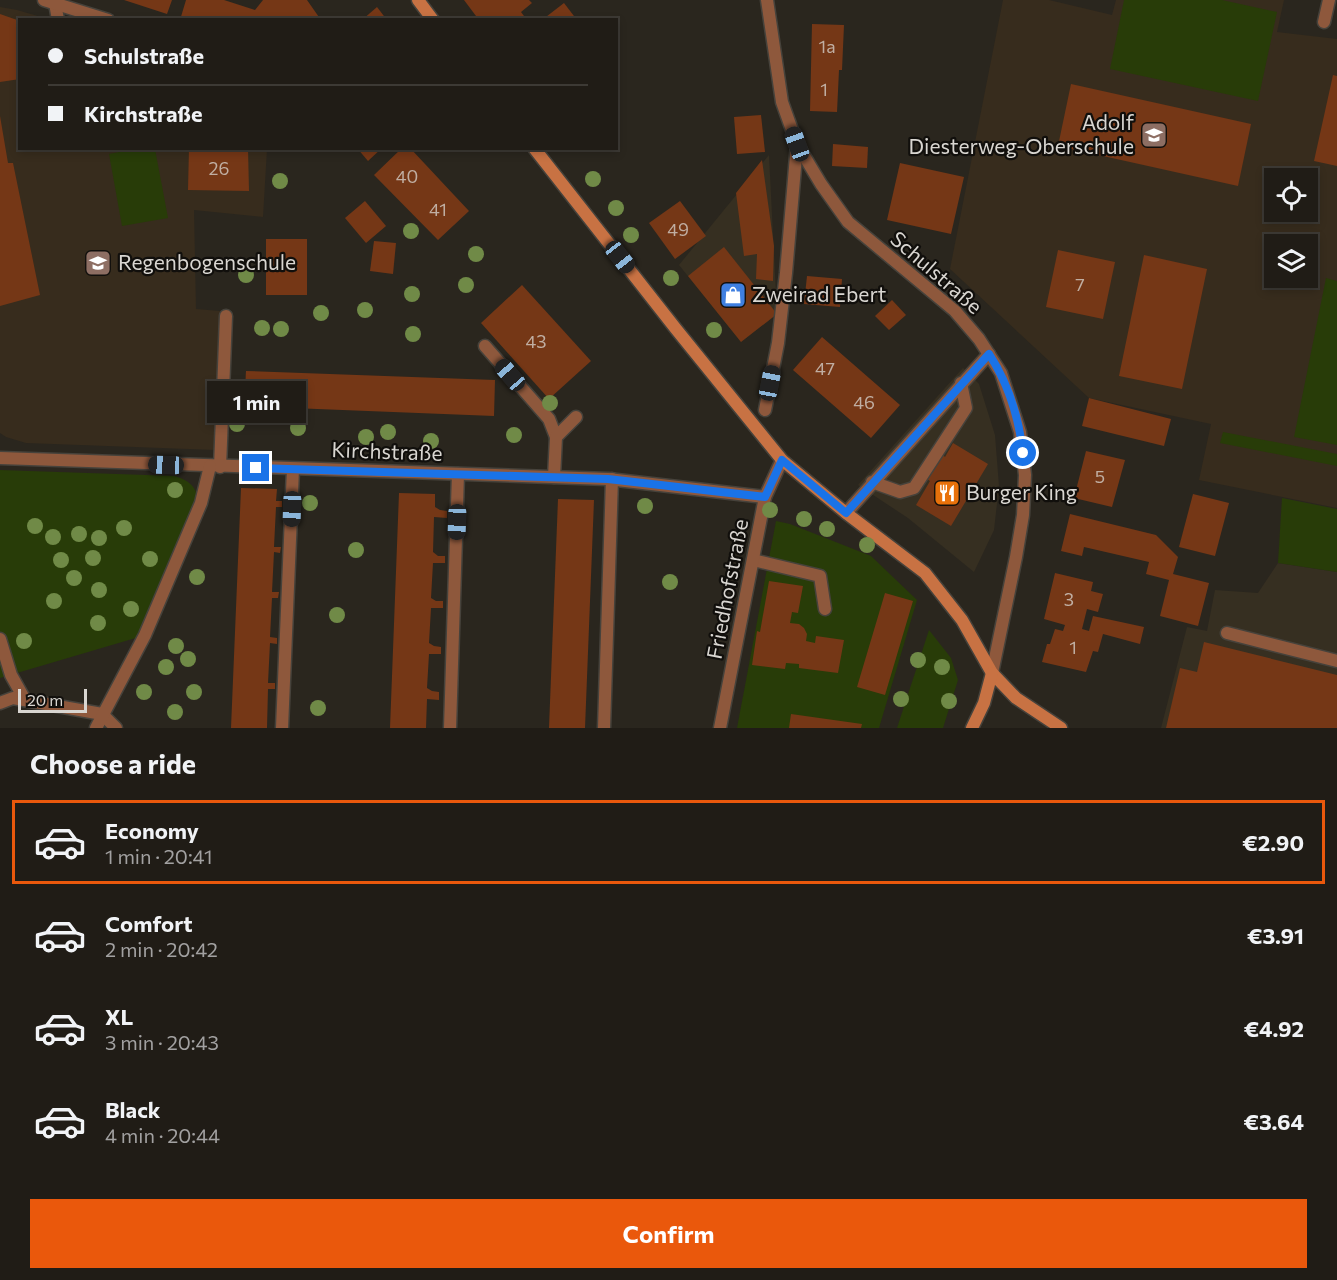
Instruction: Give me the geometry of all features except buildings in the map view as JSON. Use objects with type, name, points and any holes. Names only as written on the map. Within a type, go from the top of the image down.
[{"type":"main road","points":[[418,0],[432,18]]},
{"type":"main road","points":[[536,150],[782,460],[846,513],[925,573],[962,620],[993,673],[1016,698],[1061,728]]},
{"type":"main road","points":[[972,728],[984,703],[993,673]]},
{"type":"street","points":[[765,410],[778,343],[797,144],[782,102],[767,0]]},
{"type":"street","points":[[1324,22],[1329,0]]},
{"type":"street","points":[[50,2],[57,18]]},
{"type":"street","points":[[50,2],[102,18]]},
{"type":"street","name":"Schulstraße","points":[[797,144],[821,184],[848,222],[955,311],[979,339],[1001,373],[1020,432],[1025,475],[1019,536],[993,673]]},
{"type":"street","points":[[96,728],[145,635],[215,466],[226,316]]},
{"type":"street","points":[[485,346],[549,419],[556,437],[554,477]]},
{"type":"street","points":[[846,513],[989,354]]},
{"type":"street","points":[[872,482],[900,492],[914,488],[966,408],[961,383]]},
{"type":"street","points":[[556,437],[576,417]]},
{"type":"street","name":"Kirchstraße","points":[[3,459],[612,479],[765,497]]},
{"type":"street","name":"Friedhofstraße","points":[[720,728],[765,497],[782,460]]},
{"type":"street","points":[[282,728],[293,469]]},
{"type":"street","points":[[450,728],[458,474]]},
{"type":"street","points":[[604,728],[612,479]]},
{"type":"street","points":[[753,560],[820,576],[825,609]]},
{"type":"street","points":[[1227,633],[1337,661]]},
{"type":"street","points":[[0,639],[11,675],[25,700]]},
{"type":"street","points":[[0,703],[13,698],[102,714],[116,728]]},
{"type":"shaded area","points":[[1003,0],[1049,0],[1112,15],[1116,0],[1284,0],[1277,32],[1337,39],[1337,508],[1199,480],[1211,424],[1089,398],[950,269]]},
{"type":"shaded area","name":"Regenbogenschule","points":[[0,7],[45,18],[18,18],[18,150],[267,150],[263,217],[194,210],[196,309],[220,311],[216,450],[26,443],[0,433]]},
{"type":"shaded area","points":[[769,155],[777,314],[741,342],[679,265]]},
{"type":"shaded area","points":[[963,368],[979,384],[995,435],[999,486],[994,530],[974,572],[908,518],[858,485]]},
{"type":"shaded area","points":[[1278,563],[1337,572],[1337,728],[1161,728],[1187,627],[1207,631],[1215,590],[1258,593]]},
{"type":"green space","points":[[1124,0],[1222,0],[1277,12],[1258,101],[1110,69]]},
{"type":"green space","points":[[130,150],[155,150],[168,218],[122,226],[109,154]]},
{"type":"green space","points":[[1326,278],[1337,281],[1337,445],[1294,437]]},
{"type":"green space","points":[[1223,432],[1337,454],[1337,466],[1220,443]]},
{"type":"green space","points":[[0,470],[175,476],[193,487],[198,499],[139,637],[0,678]]},
{"type":"green space","points":[[1282,498],[1337,509],[1337,572],[1278,563]]},
{"type":"green space","points":[[776,521],[790,524],[871,556],[917,600],[879,728],[737,728]]},
{"type":"green space","points":[[929,630],[951,658],[958,680],[943,728],[897,728]]},
{"type":"place","name":"Adolf Diesterweg-Oberschule","points":[[1154,135]]},
{"type":"place","name":"Regenbogenschule","points":[[98,263]]},
{"type":"place","name":"Zweirad Ebert","points":[[733,295]]},
{"type":"place","name":"Burger King","points":[[947,493]]},
{"type":"route","points":[[256,468],[608,479],[765,497],[782,460],[846,513],[989,354],[1001,373],[1020,432],[1023,453]]}]
